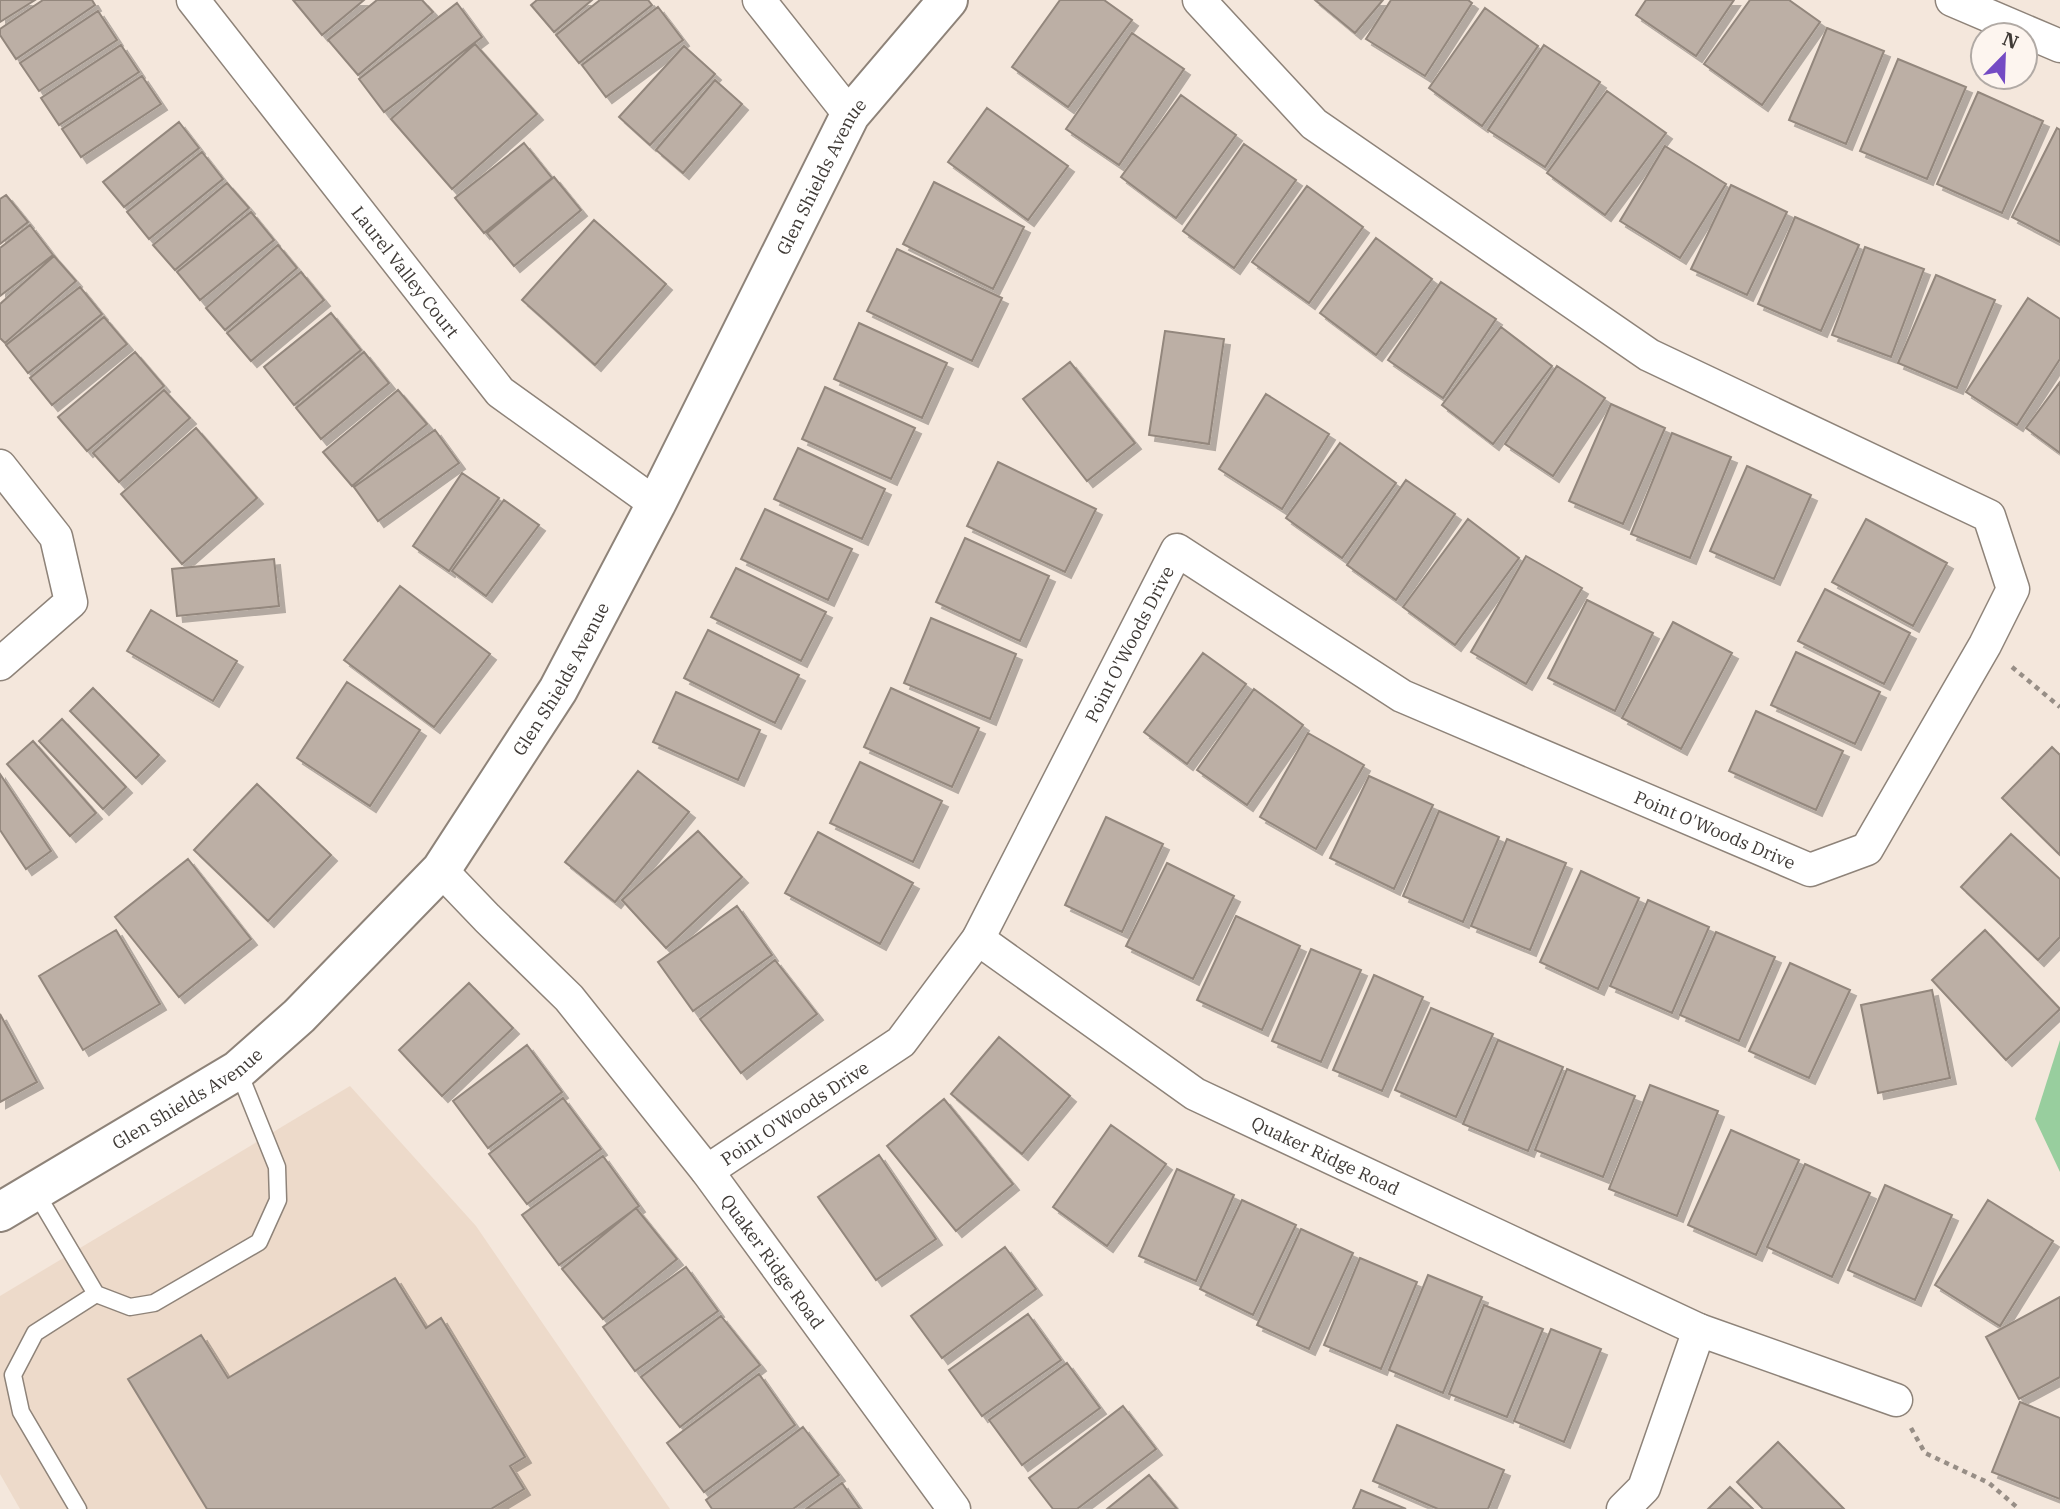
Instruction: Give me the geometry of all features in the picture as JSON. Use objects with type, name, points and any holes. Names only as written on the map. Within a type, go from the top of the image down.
[{"type":"street","name":"Laurel Valley Court","points":[[193,0],[500,392],[656,504]]},
{"type":"street","points":[[759,0],[850,115]]},
{"type":"street","name":"Glen Shields Avenue","points":[[0,1212],[238,1070],[299,1016],[441,870],[558,690],[656,504],[850,115],[948,0]]},
{"type":"street","name":"Point O'Woods Drive","points":[[707,1171],[901,1042],[978,939],[1177,550],[1402,696],[1810,870],[1867,849],[1985,645],[2013,589],[1989,516],[1649,355],[1314,124],[1199,0]]},
{"type":"street","points":[[1952,0],[2060,46]]},
{"type":"street","points":[[0,466],[56,537],[71,602],[0,664]]},
{"type":"street","name":"Quaker Ridge Road","points":[[441,870],[569,998],[707,1171],[954,1509]]},
{"type":"street","name":"Quaker Ridge Road","points":[[978,939],[1195,1094],[1699,1330],[1896,1400]]},
{"type":"street","points":[[1623,1509],[1644,1488],[1699,1330]]},
{"type":"lane","points":[[35,1191],[96,1294],[130,1307],[155,1303],[259,1242],[278,1200],[277,1167],[238,1070]]},
{"type":"lane","points":[[78,1509],[21,1412],[13,1375],[35,1333],[96,1294]]},
{"type":"path","points":[[1985,645],[2060,707]]},
{"type":"path","points":[[1896,1400],[1925,1453],[1989,1483],[2020,1509]]},
{"type":"shaded area","points":[[350,1086],[476,1226],[670,1509],[20,1509],[0,1474],[0,1296]]},
{"type":"green space","points":[[2060,1040],[2060,1172],[2035,1119]]},
{"type":"building","points":[[0,0],[35,0],[0,22]]},
{"type":"building","points":[[43,0],[92,0],[95,5],[16,59],[0,35],[0,29]]},
{"type":"building","points":[[293,0],[364,0],[322,35]]},
{"type":"building","points":[[377,0],[422,0],[433,12],[358,75],[328,40]]},
{"type":"building","points":[[537,0],[592,0],[554,32],[531,5]]},
{"type":"building","points":[[600,0],[648,0],[652,5],[579,63],[556,35]]},
{"type":"building","points":[[1060,0],[1104,0],[1132,20],[1068,107],[1012,67]]},
{"type":"building","points":[[1315,0],[1383,0],[1355,33]]},
{"type":"building","points":[[1391,0],[1468,0],[1472,3],[1425,76],[1366,39]]},
{"type":"building","points":[[1646,0],[1734,0],[1696,56],[1636,15]]},
{"type":"building","points":[[1750,0],[1789,0],[1820,22],[1762,105],[1704,64]]},
{"type":"building","points":[[457,3],[482,37],[384,112],[359,79]]},
{"type":"building","points":[[658,7],[683,40],[606,97],[582,65]]},
{"type":"building","points":[[1485,8],[1538,46],[1482,126],[1429,88]]},
{"type":"building","points":[[98,11],[117,40],[39,91],[20,63]]},
{"type":"building","points":[[1827,28],[1884,51],[1846,144],[1789,120]]},
{"type":"building","points":[[1132,33],[1184,69],[1119,165],[1066,129]]},
{"type":"building","points":[[475,44],[537,114],[452,189],[391,119]]},
{"type":"building","points":[[121,45],[139,72],[59,125],[41,98]]},
{"type":"building","points":[[1544,45],[1600,82],[1545,167],[1488,130]]},
{"type":"building","points":[[684,46],[715,74],[650,145],[619,117]]},
{"type":"building","points":[[1898,59],[1966,87],[1927,179],[1860,151]]},
{"type":"building","points":[[142,76],[161,104],[81,157],[62,129]]},
{"type":"building","points":[[715,80],[742,104],[683,173],[656,150]]},
{"type":"building","points":[[1607,91],[1666,133],[1605,215],[1547,173]]},
{"type":"building","points":[[1978,92],[2043,121],[2002,213],[1937,184]]},
{"type":"building","points":[[1181,95],[1236,135],[1176,218],[1121,177]]},
{"type":"building","points":[[987,108],[1068,166],[1028,220],[948,162]]},
{"type":"building","points":[[179,122],[199,148],[124,207],[103,182]]},
{"type":"building","points":[[2057,128],[2060,130],[2060,242],[2012,217]]},
{"type":"building","points":[[524,143],[552,178],[484,233],[455,198]]},
{"type":"building","points":[[1244,144],[1296,180],[1234,268],[1183,231]]},
{"type":"building","points":[[1665,146],[1726,184],[1680,258],[1620,221]]},
{"type":"building","points":[[202,152],[223,179],[149,239],[127,212]]},
{"type":"building","points":[[554,177],[581,210],[514,266],[487,233]]},
{"type":"building","points":[[934,182],[1024,227],[993,289],[903,244]]},
{"type":"building","points":[[227,183],[249,208],[175,270],[153,245]]},
{"type":"building","points":[[1731,185],[1787,212],[1747,295],[1691,269]]},
{"type":"building","points":[[1307,186],[1363,227],[1309,303],[1252,262]]},
{"type":"building","points":[[6,195],[28,222],[0,244],[0,199]]},
{"type":"building","points":[[251,212],[274,240],[200,300],[177,272]]},
{"type":"building","points":[[1795,217],[1859,245],[1821,331],[1758,304]]},
{"type":"building","points":[[594,220],[666,284],[595,365],[522,300]]},
{"type":"building","points":[[30,225],[53,255],[0,296],[0,248]]},
{"type":"building","points":[[1376,238],[1432,279],[1376,355],[1320,313]]},
{"type":"building","points":[[278,245],[297,268],[225,330],[206,308]]},
{"type":"building","points":[[1865,247],[1924,269],[1891,357],[1832,335]]},
{"type":"building","points":[[897,249],[1002,298],[972,361],[867,311]]},
{"type":"building","points":[[54,256],[76,281],[5,343],[0,338],[0,304]]},
{"type":"building","points":[[301,272],[324,300],[251,361],[227,333]]},
{"type":"building","points":[[1936,275],[1995,300],[1957,388],[1898,363]]},
{"type":"building","points":[[1441,282],[1496,319],[1443,398],[1388,360]]},
{"type":"building","points":[[80,287],[102,314],[28,373],[6,345]]},
{"type":"building","points":[[2028,298],[2060,319],[2060,359],[2017,425],[1966,392]]},
{"type":"building","points":[[331,313],[361,350],[294,405],[264,367]]},
{"type":"building","points":[[104,317],[127,344],[52,405],[30,378]]},
{"type":"building","points":[[859,323],[947,363],[922,418],[834,379]]},
{"type":"building","points":[[1501,327],[1552,366],[1493,444],[1442,405]]},
{"type":"building","points":[[1165,331],[1224,339],[1209,444],[1149,435]]},
{"type":"building","points":[[135,352],[164,386],[87,451],[58,417]]},
{"type":"building","points":[[364,352],[389,383],[321,439],[296,408]]},
{"type":"building","points":[[1070,362],[1135,443],[1087,481],[1023,399]]},
{"type":"building","points":[[1557,366],[1605,398],[1553,476],[1505,444]]},
{"type":"building","points":[[2060,382],[2060,453],[2026,428]]},
{"type":"building","points":[[825,387],[915,428],[891,479],[802,439]]},
{"type":"building","points":[[164,390],[190,418],[119,482],[93,453]]},
{"type":"building","points":[[398,390],[427,424],[352,486],[323,452]]},
{"type":"building","points":[[1266,394],[1329,434],[1282,509],[1219,469]]},
{"type":"building","points":[[1611,404],[1665,428],[1623,524],[1569,501]]},
{"type":"building","points":[[196,428],[257,498],[182,564],[121,494]]},
{"type":"building","points":[[435,430],[459,463],[378,521],[354,487]]},
{"type":"building","points":[[1672,433],[1731,457],[1690,558],[1631,534]]},
{"type":"building","points":[[1340,443],[1396,483],[1342,558],[1286,518]]},
{"type":"building","points":[[798,448],[885,489],[862,539],[774,499]]},
{"type":"building","points":[[998,462],[1096,509],[1065,572],[967,526]]},
{"type":"building","points":[[1747,466],[1811,495],[1774,579],[1710,551]]},
{"type":"building","points":[[462,473],[499,498],[449,571],[413,546]]},
{"type":"building","points":[[1406,480],[1455,514],[1396,600],[1347,565]]},
{"type":"building","points":[[504,500],[539,525],[486,596],[452,571]]},
{"type":"building","points":[[765,509],[852,549],[828,600],[741,559]]},
{"type":"building","points":[[1468,519],[1519,558],[1455,645],[1403,607]]},
{"type":"building","points":[[1866,519],[1947,563],[1913,626],[1832,582]]},
{"type":"building","points":[[965,538],[1049,576],[1020,641],[936,602]]},
{"type":"building","points":[[1526,556],[1582,588],[1526,684],[1471,652]]},
{"type":"building","points":[[274,559],[279,606],[177,616],[172,569]]},
{"type":"building","points":[[736,568],[826,612],[801,661],[711,617]]},
{"type":"building","points":[[400,586],[490,654],[434,727],[344,660]]},
{"type":"building","points":[[1825,589],[1910,633],[1884,684],[1798,641]]},
{"type":"building","points":[[1587,600],[1653,633],[1615,711],[1548,678]]},
{"type":"building","points":[[151,610],[237,661],[213,701],[127,651]]},
{"type":"building","points":[[931,618],[1016,654],[990,719],[904,683]]},
{"type":"building","points":[[1673,622],[1732,653],[1681,749],[1622,718]]},
{"type":"building","points":[[708,630],[799,675],[775,723],[684,678]]},
{"type":"building","points":[[1796,652],[1880,692],[1855,744],[1771,705]]},
{"type":"building","points":[[1203,653],[1246,684],[1187,764],[1144,732]]},
{"type":"building","points":[[347,682],[420,730],[370,806],[297,758]]},
{"type":"building","points":[[93,688],[159,755],[136,778],[70,711]]},
{"type":"building","points":[[891,688],[979,728],[952,787],[864,747]]},
{"type":"building","points":[[1254,689],[1303,725],[1247,805],[1197,770]]},
{"type":"building","points":[[676,692],[760,730],[738,780],[653,742]]},
{"type":"building","points":[[1756,711],[1843,751],[1816,810],[1729,771]]},
{"type":"building","points":[[62,719],[126,787],[103,809],[39,741]]},
{"type":"building","points":[[1308,733],[1364,765],[1316,849],[1260,817]]},
{"type":"building","points":[[33,741],[96,813],[70,836],[7,764]]},
{"type":"building","points":[[2052,747],[2060,755],[2060,855],[2002,798]]},
{"type":"building","points":[[860,762],[942,801],[913,862],[830,823]]},
{"type":"building","points":[[638,771],[689,812],[615,902],[565,862]]},
{"type":"building","points":[[0,774],[51,851],[26,869],[0,830]]},
{"type":"building","points":[[1369,776],[1433,805],[1394,889],[1330,858]]},
{"type":"building","points":[[257,784],[331,855],[268,921],[194,850]]},
{"type":"building","points":[[1439,811],[1499,837],[1463,922],[1403,896]]},
{"type":"building","points":[[1106,817],[1163,844],[1122,932],[1065,905]]},
{"type":"building","points":[[698,831],[742,877],[666,948],[622,900]]},
{"type":"building","points":[[818,832],[913,883],[880,944],[785,893]]},
{"type":"building","points":[[2011,834],[2060,879],[2060,937],[2038,960],[1961,887]]},
{"type":"building","points":[[1507,839],[1566,863],[1530,950],[1471,926]]},
{"type":"building","points":[[188,859],[251,939],[179,997],[115,917]]},
{"type":"building","points":[[1167,863],[1234,896],[1193,979],[1126,946]]},
{"type":"building","points":[[1581,871],[1639,898],[1598,989],[1540,962]]},
{"type":"building","points":[[1648,900],[1709,927],[1672,1013],[1610,986]]},
{"type":"building","points":[[737,906],[772,955],[693,1011],[658,962]]},
{"type":"building","points":[[1236,916],[1300,946],[1262,1030],[1197,1000]]},
{"type":"building","points":[[116,930],[160,1004],[83,1050],[39,976]]},
{"type":"building","points":[[1985,930],[2060,1009],[2006,1060],[1932,980]]},
{"type":"building","points":[[1716,932],[1775,957],[1739,1041],[1680,1015]]},
{"type":"building","points":[[1311,949],[1361,970],[1321,1062],[1272,1041]]},
{"type":"building","points":[[775,960],[817,1014],[741,1073],[700,1019]]},
{"type":"building","points":[[1790,963],[1850,990],[1809,1078],[1749,1051]]},
{"type":"building","points":[[1374,975],[1423,997],[1382,1091],[1333,1070]]},
{"type":"building","points":[[469,983],[513,1028],[442,1096],[399,1050]]},
{"type":"building","points":[[1932,990],[1950,1078],[1878,1093],[1861,1005]]},
{"type":"building","points":[[1431,1008],[1493,1034],[1456,1117],[1395,1090]]},
{"type":"building","points":[[0,1014],[37,1082],[0,1102]]},
{"type":"building","points":[[999,1037],[1070,1096],[1022,1154],[951,1094]]},
{"type":"building","points":[[1498,1040],[1563,1067],[1528,1151],[1463,1124]]},
{"type":"building","points":[[527,1045],[562,1092],[488,1148],[453,1101]]},
{"type":"building","points":[[1567,1069],[1635,1096],[1603,1177],[1535,1150]]},
{"type":"building","points":[[1650,1085],[1718,1111],[1677,1216],[1609,1189]]},
{"type":"building","points":[[563,1098],[601,1149],[527,1204],[489,1154]]},
{"type":"building","points":[[944,1099],[1013,1184],[956,1231],[887,1146]]},
{"type":"building","points":[[1111,1125],[1166,1164],[1107,1246],[1053,1207]]},
{"type":"building","points":[[1731,1130],[1799,1160],[1756,1255],[1688,1225]]},
{"type":"building","points":[[879,1155],[936,1239],[876,1280],[818,1197]]},
{"type":"building","points":[[603,1156],[639,1206],[559,1265],[522,1215]]},
{"type":"building","points":[[1805,1164],[1870,1193],[1832,1277],[1767,1247]]},
{"type":"building","points":[[1177,1169],[1234,1195],[1196,1281],[1139,1256]]},
{"type":"building","points":[[1885,1185],[1952,1215],[1915,1300],[1848,1270]]},
{"type":"building","points":[[1242,1200],[1296,1225],[1253,1315],[1200,1289]]},
{"type":"building","points":[[1988,1200],[2053,1241],[2000,1326],[1935,1285]]},
{"type":"building","points":[[636,1208],[677,1259],[603,1319],[562,1269]]},
{"type":"building","points":[[1301,1229],[1353,1253],[1309,1349],[1257,1325]]},
{"type":"building","points":[[1005,1247],[1036,1289],[942,1358],[911,1316]]},
{"type":"building","points":[[1360,1258],[1417,1282],[1381,1369],[1324,1345]]},
{"type":"building","points":[[686,1267],[718,1311],[635,1371],[603,1327]]},
{"type":"building","points":[[1428,1275],[1482,1297],[1443,1393],[1389,1370]]},
{"type":"building","points":[[395,1278],[426,1328],[441,1318],[525,1457],[510,1466],[524,1489],[491,1509],[207,1509],[128,1379],[201,1335],[228,1378]]},
{"type":"building","points":[[2060,1297],[2060,1377],[2019,1399],[1986,1337]]},
{"type":"building","points":[[1484,1305],[1543,1329],[1507,1417],[1449,1394]]},
{"type":"building","points":[[1028,1314],[1061,1360],[982,1416],[949,1370]]},
{"type":"building","points":[[721,1316],[760,1365],[680,1427],[641,1377]]},
{"type":"building","points":[[1551,1329],[1601,1349],[1564,1442],[1514,1421]]},
{"type":"building","points":[[1067,1363],[1100,1408],[1022,1465],[989,1420]]},
{"type":"building","points":[[759,1374],[795,1425],[704,1492],[667,1443]]},
{"type":"building","points":[[2020,1402],[2060,1418],[2060,1499],[1992,1472]]},
{"type":"building","points":[[1123,1406],[1156,1449],[1077,1509],[1053,1509],[1029,1478]]},
{"type":"building","points":[[1397,1425],[1504,1470],[1488,1509],[1438,1509],[1373,1481]]},
{"type":"building","points":[[803,1427],[839,1475],[793,1509],[712,1509],[706,1500]]},
{"type":"building","points":[[1778,1442],[1844,1509],[1763,1509],[1737,1482]]},
{"type":"building","points":[[1149,1475],[1177,1509],[1107,1509]]},
{"type":"building","points":[[842,1483],[860,1509],[806,1509]]},
{"type":"building","points":[[1730,1487],[1753,1509],[1708,1509]]},
{"type":"building","points":[[1361,1490],[1406,1509],[1353,1509]]}]
